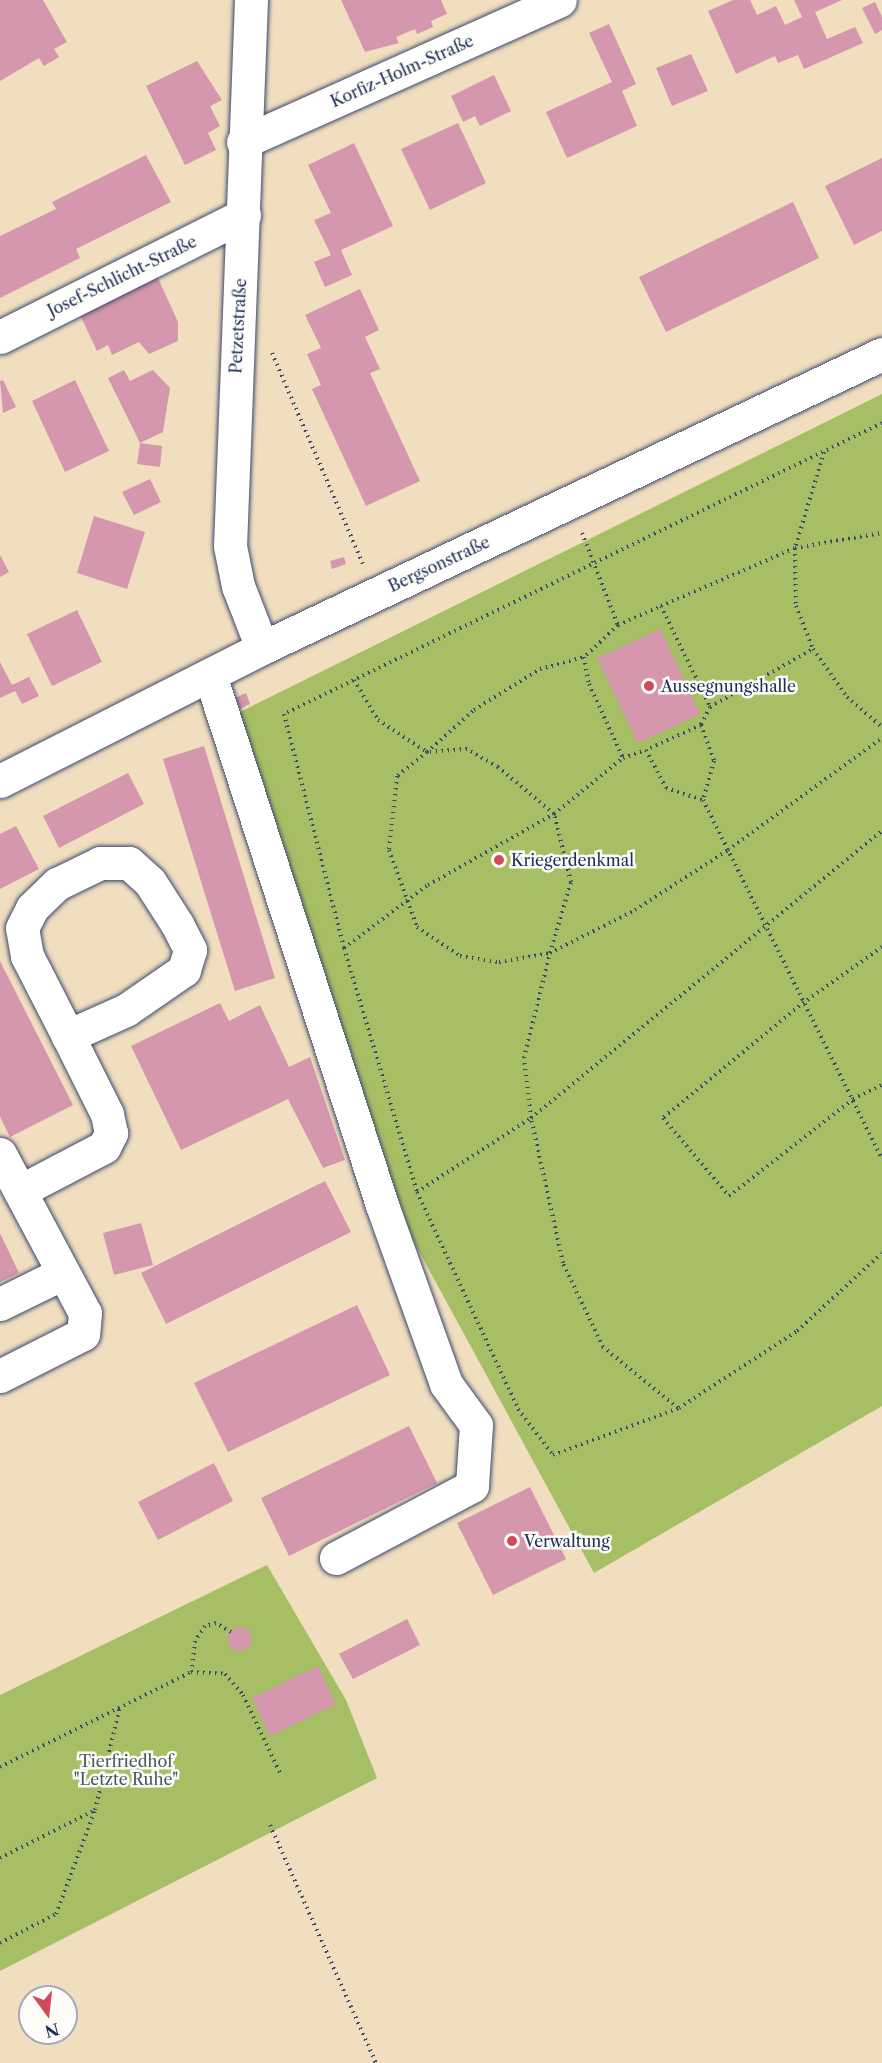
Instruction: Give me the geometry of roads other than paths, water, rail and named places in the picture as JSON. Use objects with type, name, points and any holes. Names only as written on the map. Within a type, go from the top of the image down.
[{"type":"street","name":"Korfiz-Holm-Straße","points":[[243,142],[560,0]]},
{"type":"street","name":"Petzetstraße","points":[[250,1],[243,142],[244,215],[230,546],[238,586],[262,648]]},
{"type":"street","name":"Josef-Schlicht-Straße","points":[[0,337],[244,215]]},
{"type":"street","name":"Bergsonstraße","points":[[0,781],[262,648],[882,354]]},
{"type":"street","points":[[210,675],[414,1295],[446,1384],[476,1425],[472,1486],[336,1558]]},
{"type":"street","points":[[20,1191],[104,1147],[111,1133],[68,1036],[27,956],[22,928],[32,908],[57,884],[100,863],[129,863],[150,882],[190,950],[184,970],[126,1010],[68,1036]]},
{"type":"street","points":[[0,919],[32,908]]},
{"type":"street","points":[[0,1154],[85,1313],[83,1334],[0,1376]]},
{"type":"street","points":[[0,1304],[63,1273]]},
{"type":"place","name":"Aussegnungshalle","points":[[649,686]]},
{"type":"place","name":"Kriegerdenkmal","points":[[499,860]]},
{"type":"place","name":"Verwaltung","points":[[512,1541]]},
{"type":"park label","name":"Tierfriedhof \"Letzte Ruhe\"","points":[[126,1770]]}]
